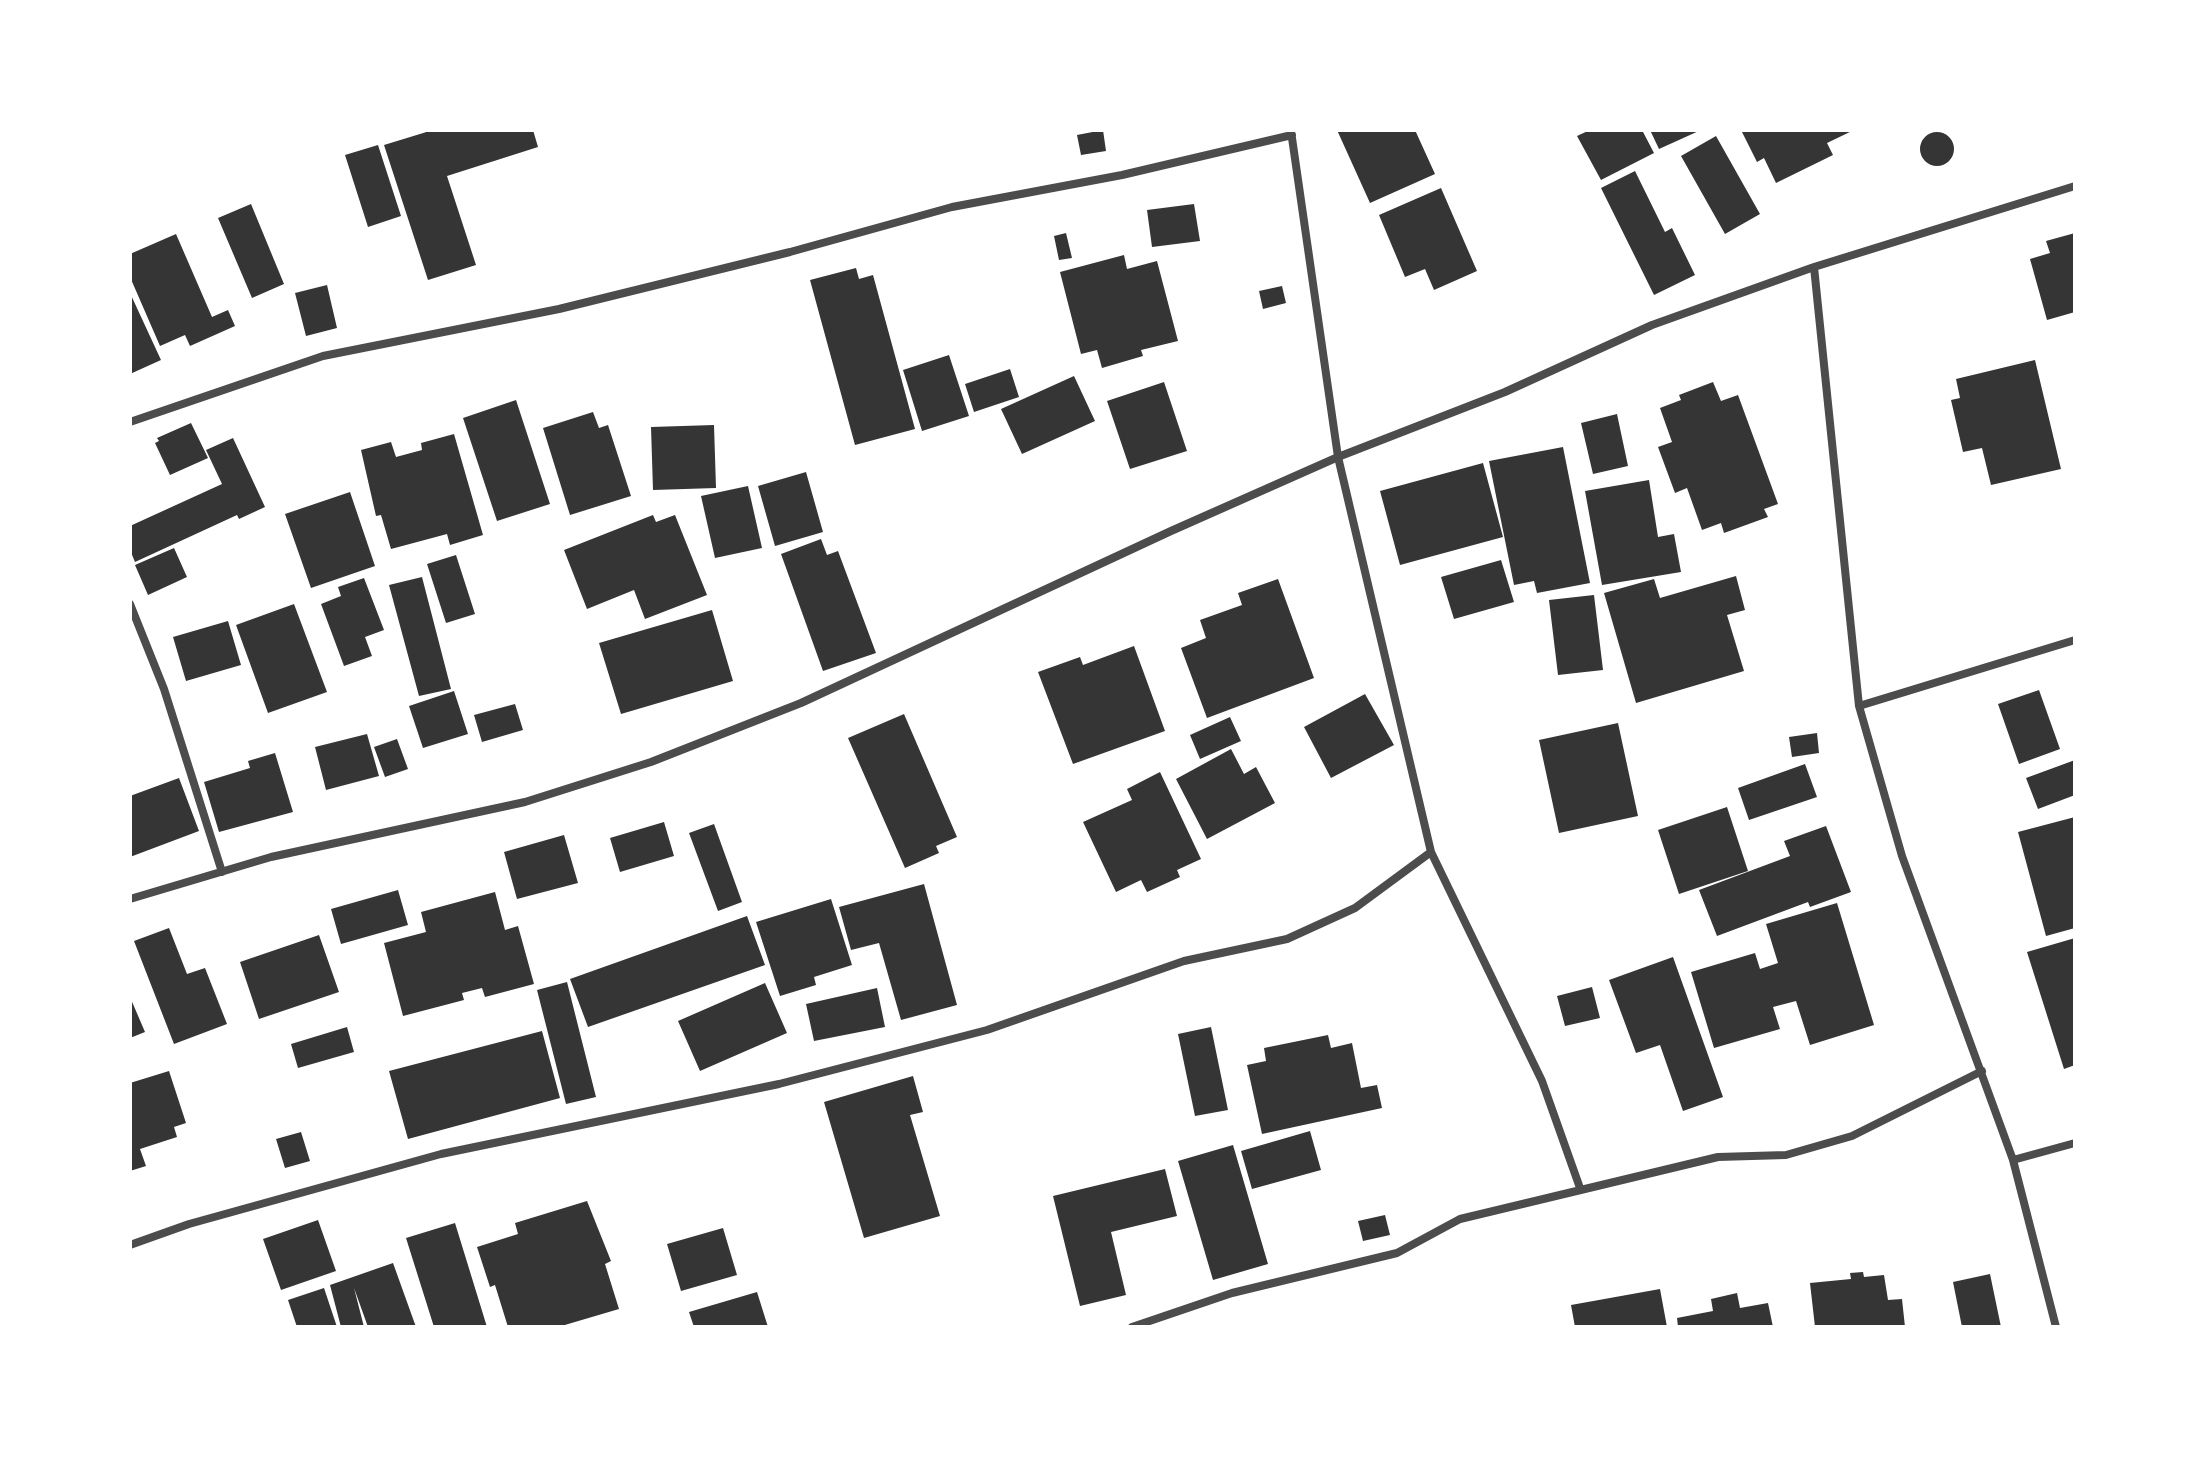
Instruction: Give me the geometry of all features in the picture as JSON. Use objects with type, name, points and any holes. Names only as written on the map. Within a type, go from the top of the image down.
[{"type":"street","points":[[130,422],[323,356],[559,309],[790,252],[952,207],[1122,175],[1291,132],[1338,457],[1431,852],[1542,1081],[1580,1188]]},
{"type":"street","points":[[130,899],[286,854],[525,802],[651,762],[801,703],[1338,457],[1505,392],[1652,325],[1814,267],[2075,186]]},
{"type":"street","points":[[1814,267],[1859,706],[1902,856],[2013,1160],[2056,1327]]},
{"type":"street","points":[[130,604],[164,689],[222,872]]},
{"type":"street","points":[[1859,706],[2075,640]]},
{"type":"street","points":[[130,1245],[189,1224],[441,1154],[779,1084],[987,1030],[1184,961],[1287,939],[1355,908],[1431,852]]},
{"type":"street","points":[[1132,1327],[1232,1293],[1397,1253],[1460,1219],[1718,1157],[1786,1155],[1852,1136],[1982,1071]]},
{"type":"street","points":[[2013,1160],[2075,1143]]},
{"type":"building","points":[[433,130],[533,130],[538,147],[447,176],[476,265],[428,280],[384,145]]},
{"type":"building","points":[[1103,130],[1106,151],[1081,155],[1077,135]]},
{"type":"building","points":[[1337,130],[1415,130],[1435,174],[1370,203]]},
{"type":"building","points":[[1590,130],[1642,130],[1654,153],[1601,180],[1577,136]]},
{"type":"building","points":[[1650,130],[1701,130],[1659,149]]},
{"type":"building","points":[[1741,130],[1854,130],[1827,143],[1833,155],[1776,183],[1764,158],[1757,162]]},
{"type":"building","points":[[1937,132],[1949,137],[1954,149],[1949,161],[1937,166],[1925,161],[1920,149],[1925,137]]},
{"type":"building","points":[[1716,136],[1760,214],[1725,234],[1681,156]]},
{"type":"building","points":[[378,145],[401,216],[368,227],[345,155]]},
{"type":"building","points":[[1635,171],[1665,232],[1672,228],[1695,275],[1654,295],[1601,188]]},
{"type":"building","points":[[1441,188],[1477,271],[1434,290],[1425,269],[1405,277],[1379,215]]},
{"type":"building","points":[[251,204],[284,284],[252,298],[218,218]]},
{"type":"building","points":[[1194,204],[1200,241],[1152,247],[1147,210]]},
{"type":"building","points":[[1066,233],[1072,258],[1059,260],[1054,236]]},
{"type":"building","points":[[2075,233],[2075,312],[2047,320],[2030,259],[2050,253],[2046,241]]},
{"type":"building","points":[[176,234],[212,317],[228,310],[235,326],[190,346],[185,335],[160,346],[130,277],[130,254]]},
{"type":"building","points":[[1124,255],[1127,269],[1157,261],[1178,341],[1141,350],[1143,356],[1102,368],[1097,350],[1081,354],[1060,272]]},
{"type":"building","points":[[856,268],[859,279],[873,275],[915,429],[855,445],[810,280]]},
{"type":"building","points":[[327,285],[337,328],[306,336],[295,293]]},
{"type":"building","points":[[1282,286],[1286,303],[1263,309],[1259,291]]},
{"type":"building","points":[[130,293],[161,360],[130,374]]},
{"type":"building","points":[[949,355],[969,416],[922,431],[903,370]]},
{"type":"building","points":[[2035,360],[2061,469],[1991,485],[1982,448],[1963,452],[1951,400],[1960,398],[1956,379]]},
{"type":"building","points":[[1010,369],[1019,397],[974,412],[965,384]]},
{"type":"building","points":[[1074,376],[1095,421],[1022,454],[1001,409]]},
{"type":"building","points":[[1164,382],[1187,451],[1130,469],[1107,401]]},
{"type":"building","points":[[1713,382],[1721,401],[1738,395],[1778,504],[1764,509],[1768,517],[1724,533],[1721,523],[1702,530],[1687,488],[1675,493],[1658,447],[1672,442],[1660,408],[1681,400],[1679,395]]},
{"type":"building","points":[[516,400],[550,504],[497,521],[463,418]]},
{"type":"building","points":[[593,412],[599,428],[608,425],[631,496],[570,515],[543,428]]},
{"type":"building","points":[[1617,414],[1628,466],[1593,474],[1581,423]]},
{"type":"building","points":[[191,423],[208,458],[170,475],[155,443],[159,441],[157,438]]},
{"type":"building","points":[[714,425],[716,488],[653,490],[651,427]]},
{"type":"building","points":[[454,434],[483,535],[450,545],[447,534],[391,549],[381,515],[376,516],[361,450],[391,442],[396,457],[422,450],[421,443]]},
{"type":"building","points":[[233,438],[265,507],[239,519],[237,515],[135,562],[130,550],[130,526],[222,484],[206,450]]},
{"type":"building","points":[[1563,447],[1590,583],[1537,593],[1534,581],[1514,585],[1489,461]]},
{"type":"building","points":[[1483,463],[1503,537],[1400,565],[1380,491]]},
{"type":"building","points":[[806,472],[823,532],[775,546],[758,486]]},
{"type":"building","points":[[1649,480],[1658,537],[1674,534],[1681,572],[1602,585],[1585,491]]},
{"type":"building","points":[[748,486],[762,548],[715,558],[701,496]]},
{"type":"building","points":[[350,492],[375,566],[311,588],[285,514]]},
{"type":"building","points":[[653,515],[656,522],[675,515],[707,595],[645,619],[634,590],[587,609],[564,550]]},
{"type":"building","points":[[821,539],[827,555],[838,551],[876,653],[823,671],[781,554]]},
{"type":"building","points":[[174,548],[187,577],[148,595],[135,565]]},
{"type":"building","points":[[456,555],[475,614],[446,623],[427,564]]},
{"type":"building","points":[[1501,560],[1514,602],[1454,619],[1441,577]]},
{"type":"building","points":[[1736,576],[1745,610],[1727,615],[1744,671],[1636,703],[1604,593],[1654,579],[1660,598]]},
{"type":"building","points":[[422,577],[451,689],[419,696],[389,585]]},
{"type":"building","points":[[364,578],[384,630],[365,637],[372,656],[344,666],[321,604],[341,596],[338,587]]},
{"type":"building","points":[[1278,579],[1314,678],[1207,718],[1181,648],[1206,638],[1200,620],[1242,605],[1238,593]]},
{"type":"building","points":[[1594,595],[1603,670],[1558,675],[1549,600]]},
{"type":"building","points":[[294,604],[327,692],[268,713],[236,625]]},
{"type":"building","points":[[712,610],[733,681],[621,714],[599,643]]},
{"type":"building","points":[[228,621],[241,665],[186,681],[173,637]]},
{"type":"building","points":[[1134,646],[1165,731],[1073,764],[1038,672],[1080,657],[1083,665]]},
{"type":"building","points":[[2039,690],[2060,749],[2019,764],[1998,704]]},
{"type":"building","points":[[454,691],[468,734],[423,748],[409,706]]},
{"type":"building","points":[[1365,694],[1394,745],[1331,778],[1304,727]]},
{"type":"building","points":[[515,704],[523,730],[482,742],[474,715]]},
{"type":"building","points":[[904,714],[957,837],[936,846],[939,853],[905,868],[848,738]]},
{"type":"building","points":[[1230,717],[1241,741],[1200,759],[1190,735]]},
{"type":"building","points":[[1618,723],[1638,816],[1559,833],[1539,740]]},
{"type":"building","points":[[1817,733],[1819,753],[1792,757],[1789,737]]},
{"type":"building","points":[[367,734],[379,776],[326,790],[315,747]]},
{"type":"building","points":[[397,739],[408,769],[385,777],[374,747]]},
{"type":"building","points":[[1231,749],[1244,774],[1256,767],[1275,803],[1207,839],[1176,779]]},
{"type":"building","points":[[275,753],[293,812],[219,832],[204,782],[250,768],[248,761]]},
{"type":"building","points":[[2075,760],[2075,795],[2038,809],[2026,778]]},
{"type":"building","points":[[1805,764],[1817,797],[1749,820],[1738,788]]},
{"type":"building","points":[[1160,772],[1201,859],[1177,870],[1180,877],[1147,892],[1141,880],[1116,892],[1083,822],[1132,800],[1127,789]]},
{"type":"building","points":[[179,778],[199,831],[130,857],[130,796]]},
{"type":"building","points":[[1727,807],[1748,871],[1679,894],[1658,830]]},
{"type":"building","points":[[2075,817],[2075,928],[2046,936],[2018,832]]},
{"type":"building","points":[[664,822],[674,856],[620,872],[610,838]]},
{"type":"building","points":[[714,824],[742,902],[718,911],[689,833]]},
{"type":"building","points":[[1826,826],[1851,892],[1810,907],[1808,902],[1717,936],[1699,890],[1790,856],[1784,841]]},
{"type":"building","points":[[564,835],[578,883],[517,899],[504,852]]},
{"type":"building","points":[[924,884],[957,1005],[901,1020],[879,943],[851,950],[839,907]]},
{"type":"building","points":[[398,890],[408,925],[341,944],[331,909]]},
{"type":"building","points":[[495,892],[505,930],[518,926],[534,984],[485,997],[482,988],[462,993],[464,1000],[403,1016],[384,943],[426,932],[421,912]]},
{"type":"building","points":[[831,899],[852,965],[814,977],[816,985],[780,996],[756,922]]},
{"type":"building","points":[[1837,903],[1874,1025],[1810,1045],[1796,1001],[1773,1007],[1780,1029],[1714,1048],[1691,972],[1755,953],[1760,969],[1778,963],[1766,924]]},
{"type":"building","points":[[747,916],[765,965],[588,1027],[570,979]]},
{"type":"building","points":[[169,928],[187,974],[205,968],[227,1024],[174,1044],[134,941]]},
{"type":"building","points":[[319,935],[339,992],[259,1019],[240,962]]},
{"type":"building","points":[[2075,938],[2075,1065],[2064,1069],[2027,952]]},
{"type":"building","points":[[1673,957],[1723,1097],[1683,1111],[1660,1045],[1636,1053],[1609,980]]},
{"type":"building","points":[[567,982],[596,1097],[566,1104],[537,990]]},
{"type":"building","points":[[765,983],[787,1033],[700,1071],[678,1021]]},
{"type":"building","points":[[1592,987],[1600,1018],[1565,1026],[1557,996]]},
{"type":"building","points":[[877,988],[885,1027],[814,1041],[806,1004]]},
{"type":"building","points":[[130,997],[145,1032],[130,1038]]},
{"type":"building","points":[[347,1027],[354,1052],[298,1068],[291,1044]]},
{"type":"building","points":[[1211,1027],[1228,1110],[1195,1116],[1178,1034]]},
{"type":"building","points":[[542,1031],[560,1098],[408,1139],[389,1071]]},
{"type":"building","points":[[1328,1035],[1331,1048],[1352,1043],[1361,1088],[1377,1085],[1382,1108],[1262,1134],[1247,1065],[1266,1061],[1264,1048]]},
{"type":"building","points":[[169,1071],[186,1123],[174,1127],[177,1137],[140,1149],[146,1166],[130,1171],[130,1083]]},
{"type":"building","points":[[913,1076],[923,1112],[910,1115],[940,1216],[864,1238],[824,1102]]},
{"type":"building","points":[[1310,1131],[1321,1170],[1252,1189],[1241,1151]]},
{"type":"building","points":[[301,1132],[310,1161],[285,1168],[276,1139]]},
{"type":"building","points":[[1233,1145],[1268,1264],[1213,1280],[1178,1161]]},
{"type":"building","points":[[1165,1169],[1177,1216],[1111,1232],[1126,1295],[1080,1306],[1053,1196]]},
{"type":"building","points":[[587,1201],[611,1261],[605,1264],[619,1309],[558,1327],[508,1327],[495,1285],[490,1287],[477,1247],[518,1234],[515,1223]]},
{"type":"building","points":[[1385,1215],[1390,1235],[1363,1241],[1358,1221]]},
{"type":"building","points":[[318,1220],[336,1271],[281,1290],[263,1239]]},
{"type":"building","points":[[455,1223],[487,1327],[434,1327],[406,1238]]},
{"type":"building","points":[[723,1228],[737,1275],[681,1291],[667,1244]]},
{"type":"building","points":[[393,1263],[416,1327],[368,1327],[354,1288],[364,1327],[341,1327],[330,1285]]},
{"type":"building","points":[[1863,1272],[1864,1277],[1884,1275],[1888,1300],[1902,1299],[1905,1327],[1815,1327],[1810,1283],[1851,1279],[1850,1273]]},
{"type":"building","points":[[1990,1274],[2001,1327],[1962,1327],[1953,1282]]},
{"type":"building","points":[[324,1288],[337,1327],[297,1327],[288,1300]]},
{"type":"building","points":[[1660,1289],[1667,1327],[1575,1327],[1571,1305]]},
{"type":"building","points":[[757,1292],[768,1327],[694,1327],[689,1312]]},
{"type":"building","points":[[1737,1293],[1740,1308],[1768,1303],[1773,1327],[1678,1327],[1677,1318],[1713,1311],[1711,1299]]}]
